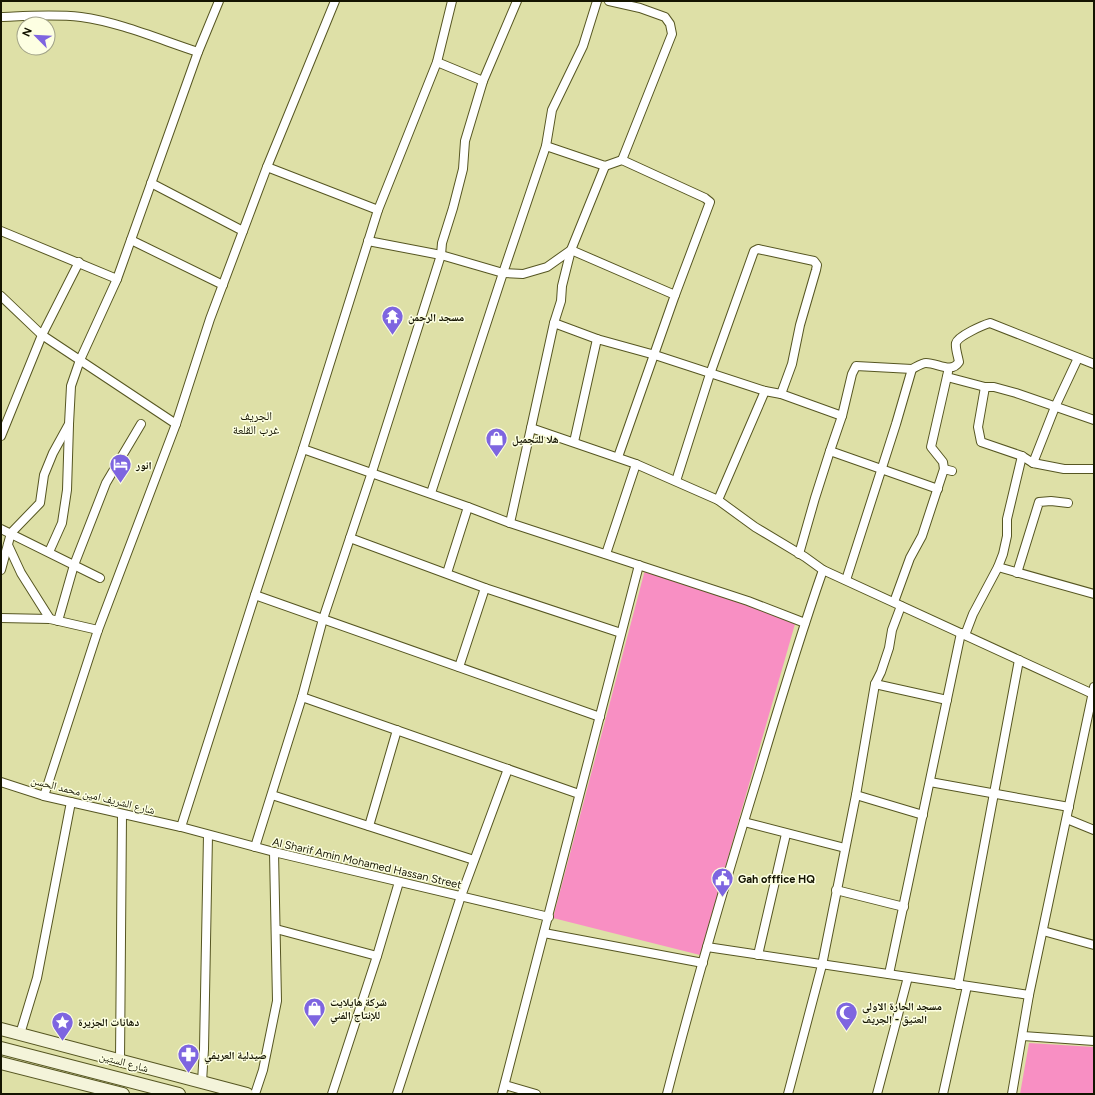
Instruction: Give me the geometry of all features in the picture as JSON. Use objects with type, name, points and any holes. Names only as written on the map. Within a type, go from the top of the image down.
[{"type":"main road","name":"شارع الستين","points":[[1,1029],[247,1094]]},
{"type":"main road","name":"شارع الستين","points":[[1,1048],[179,1094]]},
{"type":"main road","points":[[92,1090],[101,1056]]},
{"type":"main road","points":[[107,1092],[111,1076],[120,1061]]},
{"type":"main road","points":[[1,1063],[92,1090],[123,1094]]},
{"type":"street","points":[[49,552],[62,523],[67,490],[70,386],[80,360],[117,279],[198,52],[219,1]]},
{"type":"street","points":[[44,796],[98,630],[176,424],[201,345],[267,167],[335,1]]},
{"type":"street","points":[[181,828],[378,210],[437,62],[452,1]]},
{"type":"street","points":[[255,847],[302,697],[323,619],[372,472],[441,254],[442,244],[453,208],[462,169],[465,141],[483,81],[517,1]]},
{"type":"street","points":[[431,493],[546,146],[552,110],[583,46],[597,1]]},
{"type":"street","points":[[609,1],[640,8],[665,17],[670,24],[672,34],[622,160]]},
{"type":"street","points":[[1,17],[81,17],[111,23],[198,52]]},
{"type":"street","points":[[437,62],[483,81]]},
{"type":"street","points":[[546,146],[605,166],[622,160],[710,202],[675,295],[618,457]]},
{"type":"street","points":[[510,523],[554,323],[561,301],[562,286],[570,250],[605,166]]},
{"type":"street","points":[[267,167],[378,210]]},
{"type":"street","points":[[151,183],[243,231]]},
{"type":"street","points":[[1,231],[117,279]]},
{"type":"street","points":[[131,240],[223,285]]},
{"type":"street","points":[[368,241],[441,254],[503,273],[523,274],[547,267],[570,250]]},
{"type":"street","points":[[676,481],[710,374],[754,251],[758,249],[814,261],[817,265],[800,325],[792,364],[781,394]]},
{"type":"street","points":[[570,250],[675,295]]},
{"type":"street","points":[[1,436],[42,335],[79,262]]},
{"type":"street","points":[[1,296],[42,335],[176,424]]},
{"type":"street","points":[[554,323],[710,374],[765,391],[781,394],[842,416]]},
{"type":"street","points":[[800,554],[815,498],[842,416],[852,374],[856,366],[912,369],[926,363],[949,368],[957,365],[959,362],[956,343],[959,338],[990,324],[996,325],[1094,364]]},
{"type":"street","points":[[574,442],[597,338]]},
{"type":"street","points":[[1033,463],[1055,407],[1078,358]]},
{"type":"street","points":[[788,1094],[822,964],[856,794],[875,684],[881,672],[889,648],[897,604],[910,558],[922,536],[938,489],[948,470],[931,447],[949,368]]},
{"type":"street","points":[[846,580],[882,469],[912,369]]},
{"type":"street","points":[[947,377],[985,388],[994,387],[1016,393],[1094,420]]},
{"type":"street","points":[[985,388],[978,427],[981,442],[1022,456],[1033,463],[1064,469],[1094,469]]},
{"type":"street","points":[[718,500],[765,391]]},
{"type":"street","points":[[1,570],[11,533],[40,503],[44,476],[52,453],[69,424]]},
{"type":"street","points":[[54,620],[106,483],[141,424]]},
{"type":"street","points":[[531,428],[618,457],[718,500],[755,527],[800,554],[823,570],[1019,660],[1093,690],[1092,715],[1069,807],[1029,995],[1012,1094]]},
{"type":"street","points":[[303,449],[431,493],[510,523],[748,601],[805,623]]},
{"type":"street","points":[[830,451],[938,489]]},
{"type":"street","points":[[889,974],[947,700],[963,634],[998,568],[1006,544],[1008,536],[1007,519],[1022,456]]},
{"type":"street","points":[[606,554],[636,464]]},
{"type":"street","points":[[1017,573],[1040,502],[1068,503]]},
{"type":"street","points":[[447,573],[468,507]]},
{"type":"street","points":[[1,529],[100,578]]},
{"type":"street","points":[[350,538],[485,588],[621,633]]},
{"type":"street","points":[[8,545],[21,573],[54,620]]},
{"type":"street","points":[[502,1094],[639,566]]},
{"type":"street","points":[[998,568],[1094,594]]},
{"type":"street","points":[[668,1094],[707,947],[805,623],[823,570]]},
{"type":"street","points":[[459,667],[485,588]]},
{"type":"street","points":[[255,595],[600,717]]},
{"type":"street","points":[[1,618],[54,620],[98,630]]},
{"type":"street","points":[[958,984],[1019,660]]},
{"type":"street","points":[[875,684],[947,700]]},
{"type":"street","points":[[302,697],[579,794]]},
{"type":"street","points":[[369,826],[396,730]]},
{"type":"street","points":[[397,1094],[461,896],[508,769]]},
{"type":"street","name":"شارع الشريف امين محمد الحسن","points":[[1,782],[44,796],[181,828]]},
{"type":"street","points":[[930,782],[1069,807]]},
{"type":"street","points":[[272,794],[474,860]]},
{"type":"street","points":[[856,794],[923,815]]},
{"type":"street","points":[[20,1034],[37,978],[71,802]]},
{"type":"street","points":[[120,1061],[122,815]]},
{"type":"street","points":[[1067,819],[1094,830]]},
{"type":"street","points":[[744,822],[845,848]]},
{"type":"street","name":"Al Sharif Amin Mohamed Hassan Street","points":[[181,828],[274,852],[549,917]]},
{"type":"street","points":[[758,955],[786,834]]},
{"type":"street","points":[[202,1082],[208,835]]},
{"type":"street","points":[[255,1094],[263,1070],[277,1001],[274,852]]},
{"type":"street","points":[[332,1094],[377,956],[399,882]]},
{"type":"street","points":[[836,890],[904,907]]},
{"type":"street","points":[[276,929],[377,956]]},
{"type":"street","points":[[1043,931],[1094,945]]},
{"type":"street","points":[[544,933],[703,963]]},
{"type":"street","points":[[707,947],[1029,995]]},
{"type":"street","points":[[877,1094],[908,977]]},
{"type":"street","points":[[943,1094],[967,986]]},
{"type":"street","points":[[1022,1036],[1094,1041]]},
{"type":"street","points":[[505,1085],[536,1094]]},
{"type":"shaded area","points":[[646,566],[797,617],[700,955],[553,918]]},
{"type":"shaded area","points":[[1029,1043],[1094,1047],[1094,1094],[1020,1094]]},
{"type":"place","name":"مسجد الرحمن","points":[[393,336]]},
{"type":"place","name":"هلا للتجميل","points":[[496,458]]},
{"type":"place","name":"انور","points":[[121,484]]},
{"type":"place","name":"Gah offfice HQ","points":[[722,898]]},
{"type":"place","name":"شركة هايلايت للإنتاج الفني","points":[[315,1028]]},
{"type":"place","name":"مسجد الحارة الاولى العتيق - الجريف","points":[[847,1032]]},
{"type":"place","name":"دهانات الجزيرة","points":[[63,1042]]},
{"type":"place","name":"صيدلية العريفي","points":[[188,1074]]},
{"type":"district","name":"الجريف غرب القلعة","points":[[256,423]]}]
